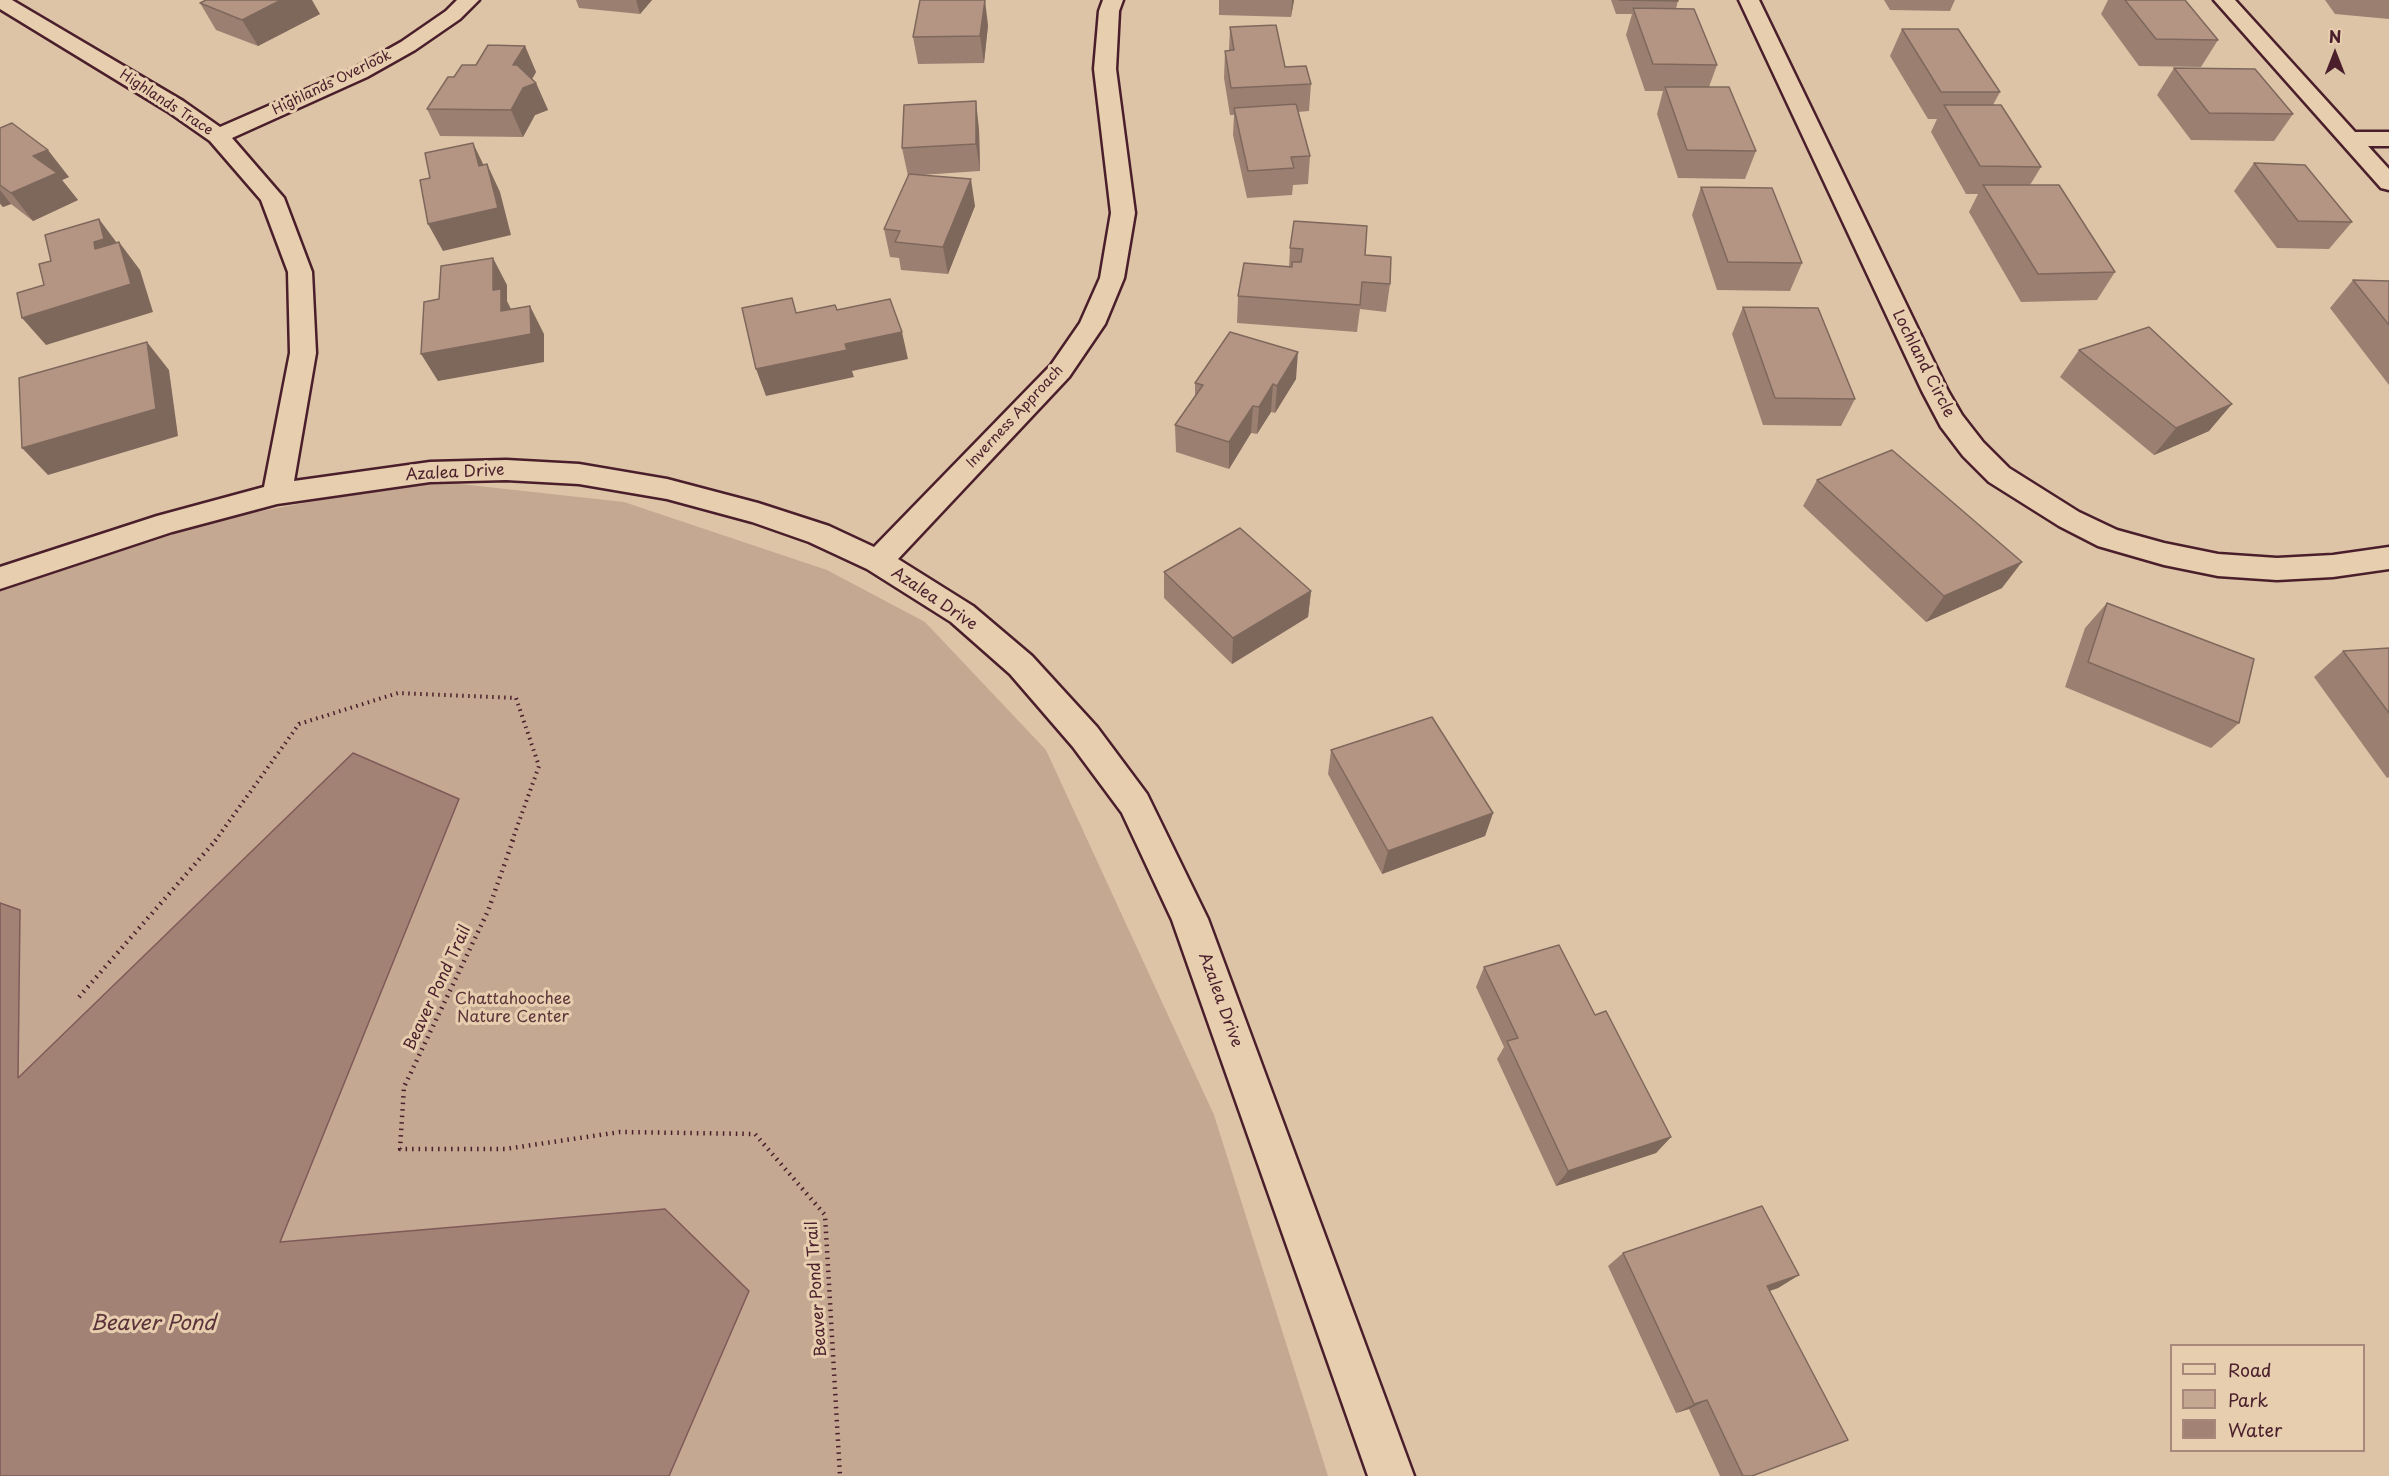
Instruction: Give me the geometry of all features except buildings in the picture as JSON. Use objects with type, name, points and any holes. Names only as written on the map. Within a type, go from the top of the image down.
[{"type":"street","name":"Highlands Overlook","points":[[218,136],[360,72],[408,46],[453,15],[469,0]]},
{"type":"street","name":"Inverness Approach","points":[[878,561],[1060,371],[1092,324],[1113,278],[1123,213],[1106,69],[1109,11],[1113,0]]},
{"type":"street","name":"Lochland Circle","points":[[1749,0],[1935,391],[1951,420],[1973,448],[1999,475],[2069,519],[2108,538],[2164,554],[2218,565],[2277,569],[2333,566],[2389,558]]},
{"type":"street","points":[[2224,0],[2389,183]]},
{"type":"street","name":"Highlands Trace","points":[[0,1],[175,106],[218,136],[272,198],[300,272],[303,353],[277,494]]},
{"type":"street","points":[[2349,139],[2389,139]]},
{"type":"street","name":"Azalea Drive","points":[[0,578],[167,523],[277,494],[430,472],[506,470],[579,474],[667,489],[758,513],[819,534],[878,561],[962,614],[1021,665],[1085,738],[1135,804],[1190,919],[1391,1476]]},
{"type":"path","name":"Beaver Pond Trail","points":[[79,997],[206,854],[299,724],[398,693],[516,698],[539,766],[488,911],[404,1087],[400,1149],[505,1149],[620,1132],[755,1134],[825,1215],[840,1476]]},
{"type":"green space","name":"Chattahoochee Nature Center","points":[[424,480],[624,502],[827,570],[925,622],[1046,750],[1214,1115],[1328,1476],[0,1476],[0,591],[162,530]]},
{"type":"water","name":"Beaver Pond","points":[[353,753],[459,799],[280,1242],[665,1209],[749,1291],[669,1476],[0,1476],[0,903],[20,910],[18,1078]]}]
